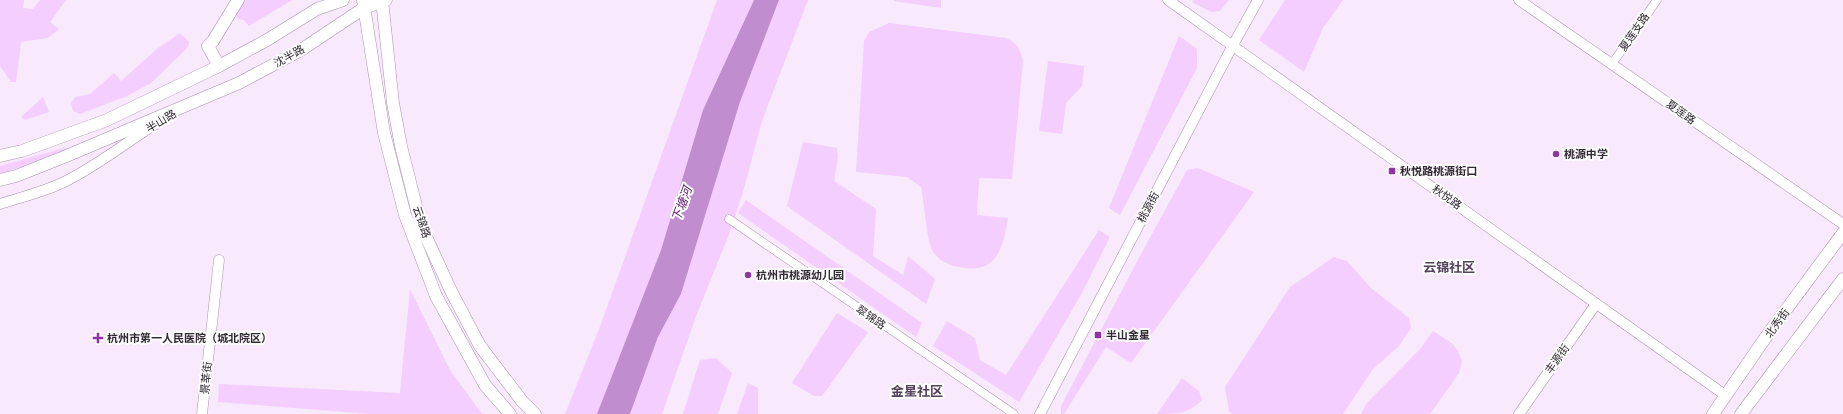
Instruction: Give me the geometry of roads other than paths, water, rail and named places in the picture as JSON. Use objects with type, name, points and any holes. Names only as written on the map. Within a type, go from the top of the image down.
[{"type":"main road","points":[[238,0],[213,41],[208,46],[219,66],[267,40],[317,9],[343,0]]},
{"type":"main road","name":"沈半路","points":[[186,105],[240,83],[301,50],[364,4],[384,1]]},
{"type":"main road","name":"云锦路","points":[[384,1],[393,103],[399,139],[421,226],[451,291],[480,346],[522,401],[535,414]]},
{"type":"main road","name":"云锦路","points":[[364,4],[384,133],[405,215],[436,296],[485,385],[510,414]]},
{"type":"main road","name":"半山路","points":[[0,156],[22,151],[107,120],[219,66]]},
{"type":"main road","name":"半山路","points":[[0,180],[16,176],[64,157],[186,105]]},
{"type":"main road","name":"北秀街","points":[[1713,414],[1768,334],[1843,233]]},
{"type":"main road","points":[[1741,414],[1843,279]]},
{"type":"street","name":"秋悦路","points":[[1168,0],[1725,395]]},
{"type":"street","name":"桃源街","points":[[1040,414],[1232,45],[1258,0]]},
{"type":"street","name":"夏莲路","points":[[1519,0],[1843,224]]},
{"type":"street","name":"夏莲支路","points":[[1612,64],[1657,0]]},
{"type":"street","name":"半山路","points":[[0,204],[63,183],[96,164],[138,135],[186,105]]},
{"type":"street","name":"翠锦路","points":[[728,219],[1014,414]]},
{"type":"street","name":"景莘街","points":[[202,414],[219,260]]},
{"type":"street","name":"丰源街","points":[[1519,414],[1596,304]]},
{"type":"water","name":"下塘河","points":[[754,0],[779,0],[740,102],[681,294],[658,337],[630,414],[597,414],[661,250],[703,110]]},
{"type":"place","name":"桃源中学","points":[[1556,154]]},
{"type":"place","name":"秋悦路桃源街口","points":[[1392,171]]},
{"type":"place","name":"杭州市桃源幼儿园","points":[[748,275]]},
{"type":"place","name":"半山金星","points":[[1098,335]]},
{"type":"place","name":"杭州市第一人民医院（城北院区）","points":[[98,338]]},
{"type":"district","name":"云锦社区","points":[[1449,267]]},
{"type":"district","name":"金星社区","points":[[917,391]]}]
